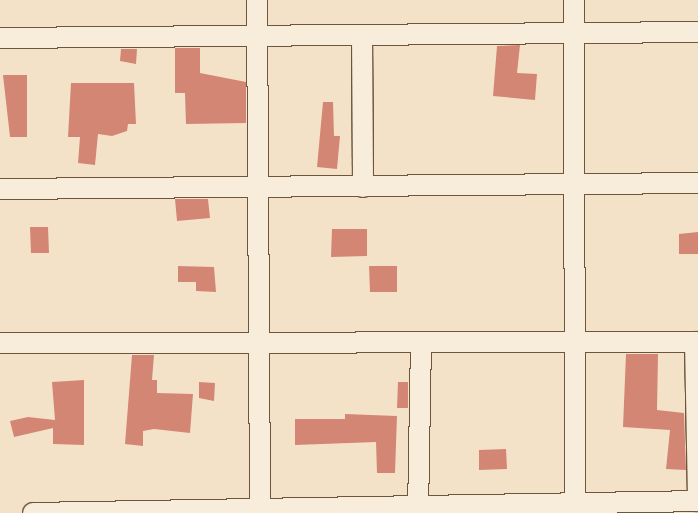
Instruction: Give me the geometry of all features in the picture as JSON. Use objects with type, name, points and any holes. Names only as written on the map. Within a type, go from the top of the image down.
[{"type":"street","points":[[257,0],[257,345],[260,510]]},
{"type":"street","points":[[574,0],[575,509]]},
{"type":"street","points":[[0,38],[698,32]]},
{"type":"street","points":[[362,35],[363,187]]},
{"type":"street","points":[[0,189],[698,183]]},
{"type":"street","points":[[0,342],[257,345],[696,342],[698,501],[575,509],[32,513]]},
{"type":"street","points":[[418,509],[421,344]]},
{"type":"building","points":[[520,45],[517,73],[537,74],[535,100],[493,96],[497,46]]},
{"type":"building","points":[[175,48],[200,48],[200,73],[246,82],[246,123],[186,124],[185,93],[175,93]]},
{"type":"building","points":[[121,49],[137,49],[136,64],[120,61]]},
{"type":"building","points":[[3,75],[27,75],[27,137],[10,137]]},
{"type":"building","points":[[71,83],[134,83],[136,124],[128,124],[127,131],[112,136],[98,134],[95,165],[78,163],[80,137],[68,137]]},
{"type":"building","points":[[323,102],[333,102],[334,136],[340,136],[337,169],[317,167]]},
{"type":"building","points":[[175,199],[208,199],[210,218],[177,221]]},
{"type":"building","points":[[30,227],[48,227],[49,253],[31,253]]},
{"type":"building","points":[[332,229],[367,229],[367,256],[331,257]]},
{"type":"building","points":[[698,232],[698,254],[679,254],[679,234]]},
{"type":"building","points":[[178,266],[214,267],[216,292],[196,291],[196,282],[178,282]]},
{"type":"building","points":[[369,266],[397,266],[397,292],[370,292]]},
{"type":"building","points":[[626,354],[658,354],[657,410],[684,413],[686,470],[666,469],[670,430],[623,427]]},
{"type":"building","points":[[132,355],[154,355],[152,380],[157,380],[157,393],[193,394],[190,433],[154,429],[143,431],[143,446],[125,444]]},
{"type":"building","points":[[84,380],[84,445],[53,444],[53,428],[14,437],[10,421],[28,417],[55,420],[52,382]]},
{"type":"building","points":[[199,382],[215,383],[214,401],[199,398]]},
{"type":"building","points":[[398,382],[408,382],[408,408],[397,408]]},
{"type":"building","points":[[345,414],[397,416],[395,473],[377,473],[376,442],[295,445],[295,419],[345,419]]},
{"type":"building","points":[[506,449],[507,469],[479,470],[479,450]]}]
